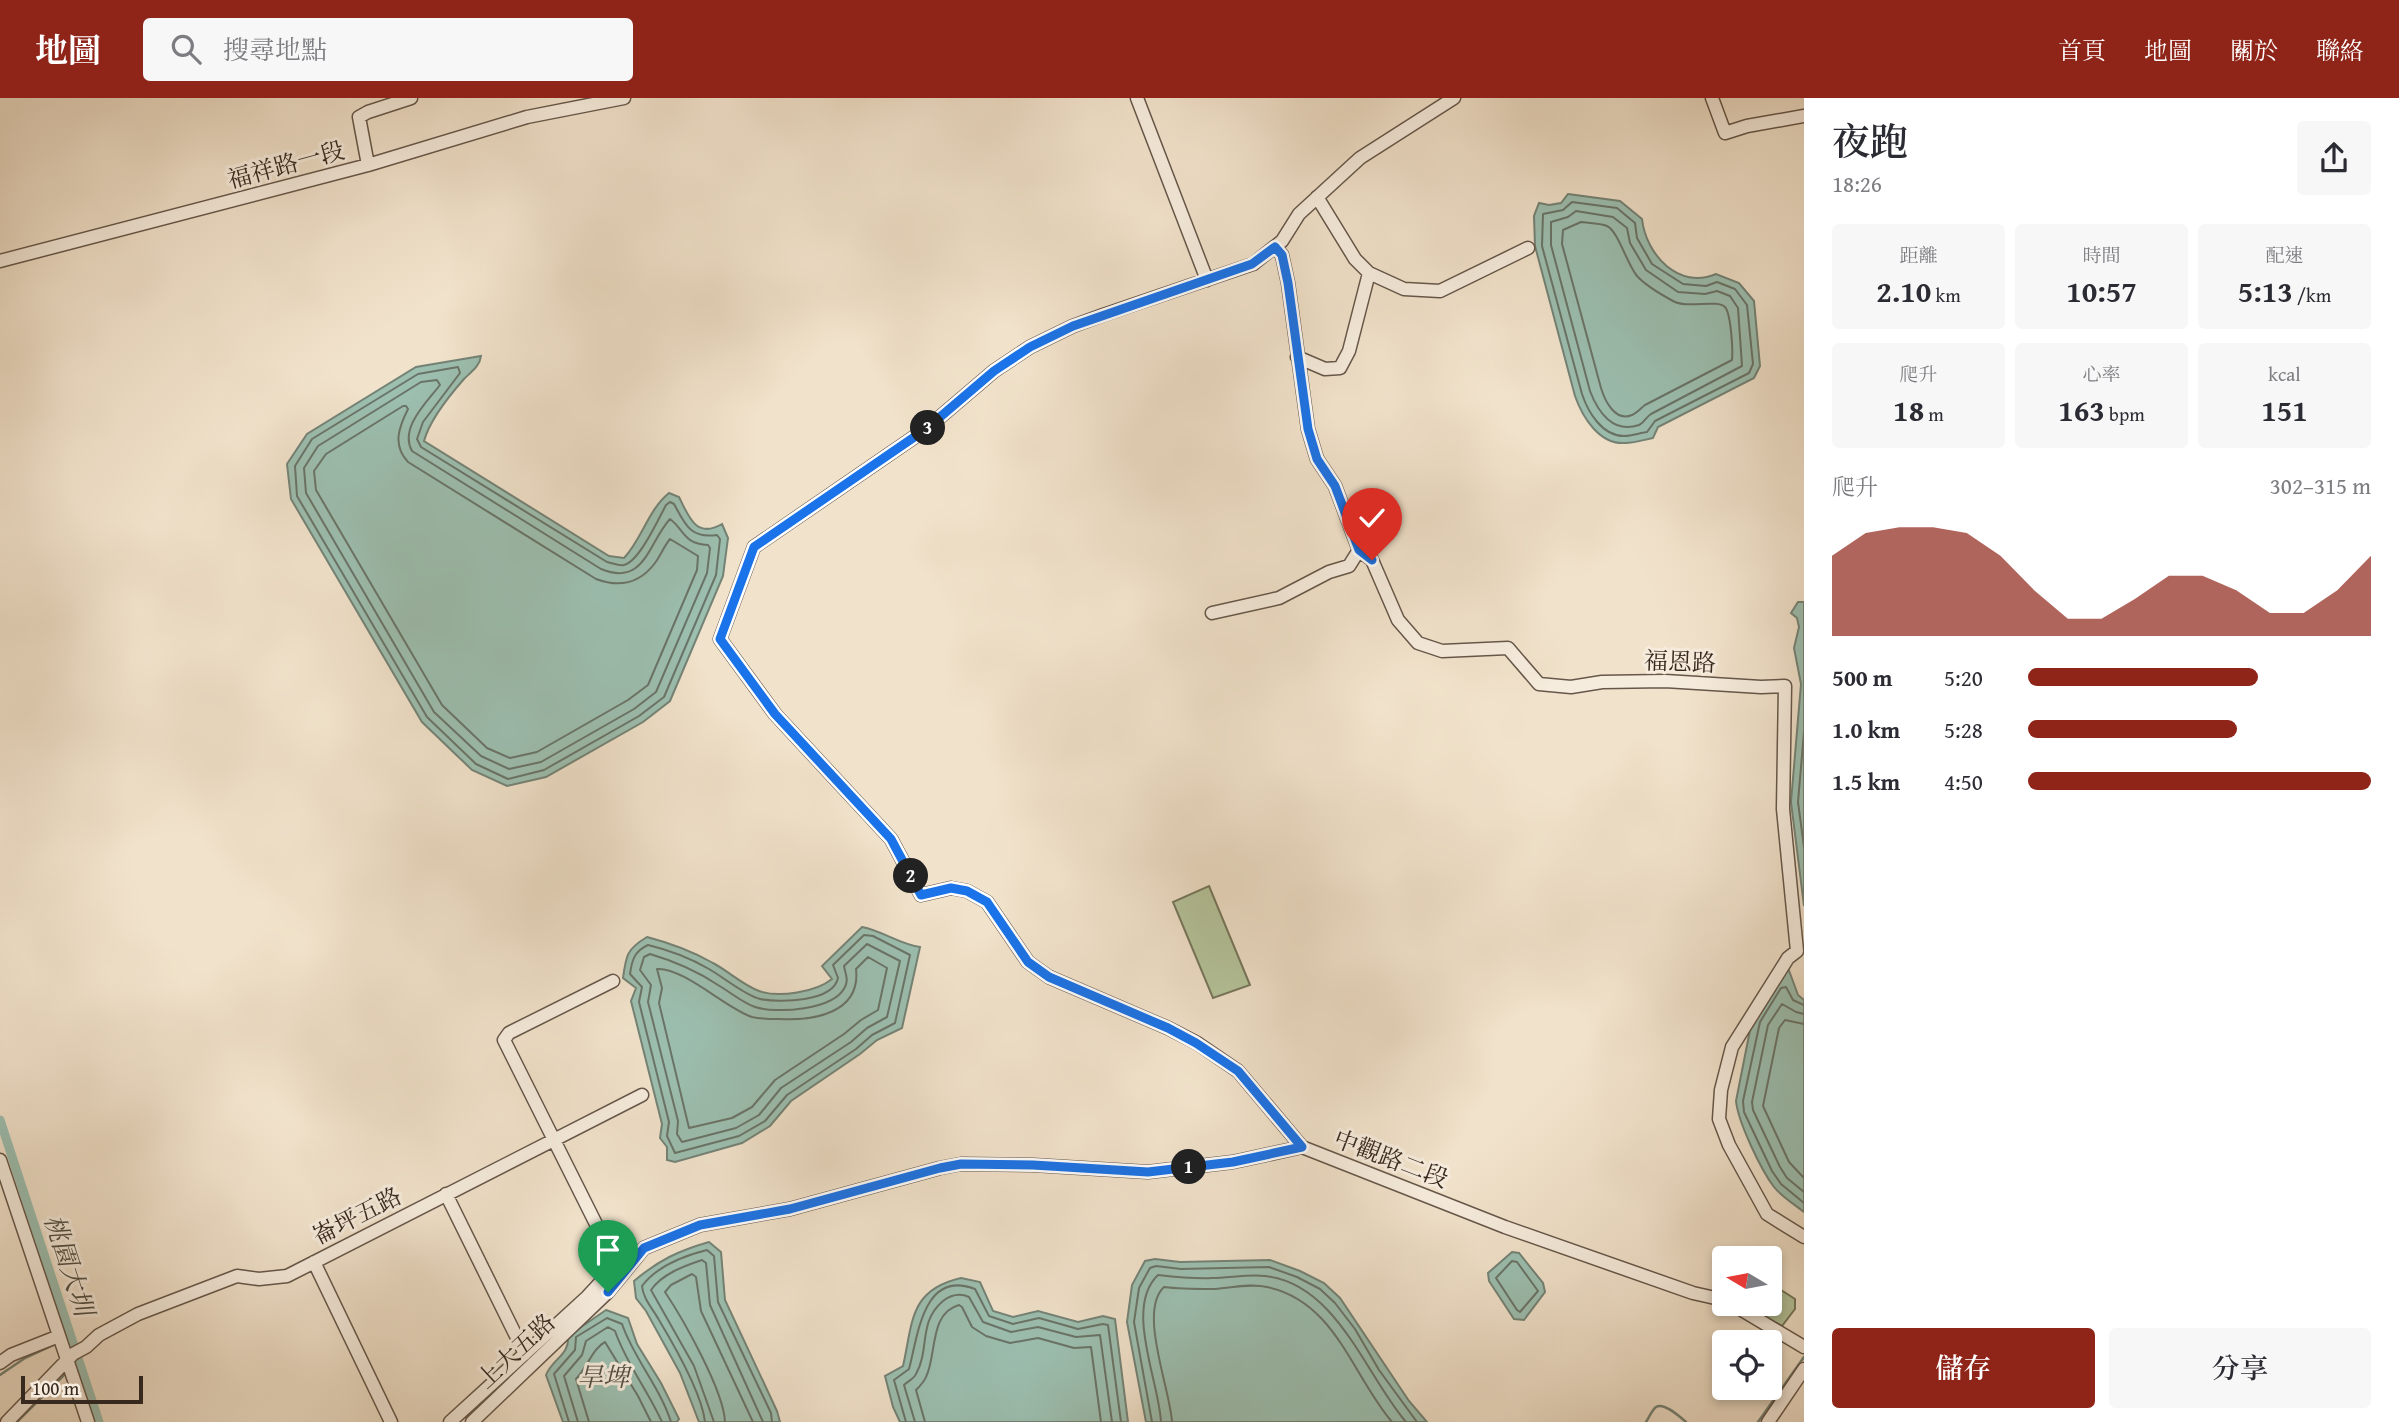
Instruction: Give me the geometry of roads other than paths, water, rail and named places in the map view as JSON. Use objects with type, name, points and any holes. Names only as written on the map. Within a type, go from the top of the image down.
[{"type":"street","points":[[368,165],[359,117],[411,98]]},
{"type":"street","name":"福祥路一段","points":[[0,261],[368,165],[581,102],[624,98]]},
{"type":"street","points":[[1137,98],[1207,281],[1252,264],[1282,242],[1299,214],[1360,159],[1454,98]]},
{"type":"street","points":[[1712,98],[1725,133],[1747,126],[1804,116]]},
{"type":"street","points":[[1317,197],[1355,259],[1369,273],[1404,289],[1440,290],[1528,248]]},
{"type":"street","name":"福恩路","points":[[1275,247],[1282,255],[1288,283],[1297,357],[1317,459],[1335,486],[1359,550],[1372,560],[1398,620],[1418,643],[1442,651],[1508,648],[1539,684],[1571,687],[1602,682],[1665,681],[1785,686],[1783,809],[1797,951],[1788,958],[1732,1047],[1721,1090],[1719,1119],[1729,1146],[1767,1214],[1804,1237]]},
{"type":"street","points":[[1297,357],[1325,369],[1340,368],[1349,351],[1369,273]]},
{"type":"street","name":"中觀路二段","points":[[1207,281],[1103,315],[1030,347],[994,371],[926,429],[754,547],[720,639],[775,714],[891,839],[921,895],[951,888],[967,891],[987,902],[1028,962],[1049,977],[1168,1028],[1238,1071],[1302,1147],[1505,1227],[1712,1297]]},
{"type":"street","points":[[1212,613],[1279,598],[1329,572],[1349,566],[1359,550]]},
{"type":"street","points":[[450,1422],[587,1297],[607,1274],[614,1260],[504,1040],[509,1033],[613,981]]},
{"type":"street","name":"崙坪五路","points":[[7,1422],[71,1357],[86,1348],[99,1335],[138,1314],[237,1276],[259,1279],[287,1276],[642,1095]]},
{"type":"street","name":"上大五路","points":[[472,1422],[608,1292],[644,1248],[700,1225],[790,1209],[961,1164],[1148,1172],[1233,1162],[1302,1147]]},
{"type":"street","points":[[0,1160],[59,1336],[71,1357],[88,1422]]},
{"type":"street","points":[[446,1194],[525,1354]]},
{"type":"street","points":[[314,1262],[390,1422]]},
{"type":"street","points":[[607,1274],[622,1274]]},
{"type":"street","points":[[1752,1316],[1804,1347]]},
{"type":"street","points":[[0,1363],[11,1355],[59,1336]]},
{"type":"street","points":[[1768,1422],[1804,1369]]},
{"type":"water","points":[[1568,194],[1620,201],[1642,219],[1650,245],[1657,256],[1677,273],[1702,278],[1716,274],[1739,283],[1754,301],[1760,366],[1754,378],[1658,427],[1653,438],[1616,442],[1607,439],[1593,428],[1575,396],[1535,246],[1534,216],[1539,203],[1561,203]]},
{"type":"water","points":[[481,356],[477,366],[441,408],[424,441],[609,556],[624,558],[656,508],[669,493],[679,497],[694,524],[706,529],[722,524],[728,538],[723,576],[670,701],[643,722],[546,777],[507,786],[472,770],[422,722],[291,499],[287,464],[307,434],[416,367]]},
{"type":"water","points":[[1798,602],[1804,602],[1804,906],[1791,802],[1801,684],[1794,648],[1799,627],[1797,618],[1791,613]]},
{"type":"water","points":[[862,927],[920,947],[902,1028],[877,1040],[791,1101],[770,1126],[742,1143],[675,1162],[667,1160],[667,1147],[660,1138],[662,1124],[631,1001],[636,988],[623,978],[631,949],[647,937],[656,939],[719,966],[759,991],[787,994],[817,987],[832,979],[822,966]]},
{"type":"water","points":[[1787,965],[1798,995],[1804,1000],[1804,1212],[1781,1194],[1769,1179],[1745,1133],[1736,1101],[1752,1020]]},
{"type":"water","points":[[709,1242],[721,1252],[725,1300],[780,1422],[699,1422],[680,1373],[636,1298],[634,1281],[652,1267],[669,1257]]},
{"type":"water","points":[[1512,1252],[1519,1253],[1543,1283],[1545,1292],[1524,1320],[1514,1319],[1489,1281],[1488,1273]]},
{"type":"water","points":[[1155,1259],[1180,1262],[1270,1260],[1324,1283],[1340,1298],[1409,1401],[1427,1422],[1146,1422],[1127,1322],[1132,1285],[1145,1261]]},
{"type":"water","points":[[961,1278],[980,1282],[993,1311],[1013,1317],[1038,1311],[1078,1322],[1103,1316],[1115,1319],[1128,1422],[900,1422],[885,1376],[903,1366],[912,1322],[922,1300],[944,1283]]},
{"type":"water","name":"旱埤","points":[[606,1310],[628,1318],[637,1344],[679,1419],[677,1422],[563,1422],[546,1375],[564,1352],[568,1336]]},
{"type":"waterway","name":"桃園大圳","points":[[0,1120],[99,1422]]},
{"type":"waterway","points":[[0,1375],[25,1358],[53,1345]]},
{"type":"waterway","points":[[1758,1422],[1804,1357]]},
{"type":"waterway","name":"桃園大圳","points":[[76,1364],[79,1360]]},
{"type":"waterway","points":[[17,1422],[65,1374]]},
{"type":"waterway","points":[[1646,1422],[1659,1406],[1672,1411],[1686,1422]]}]
